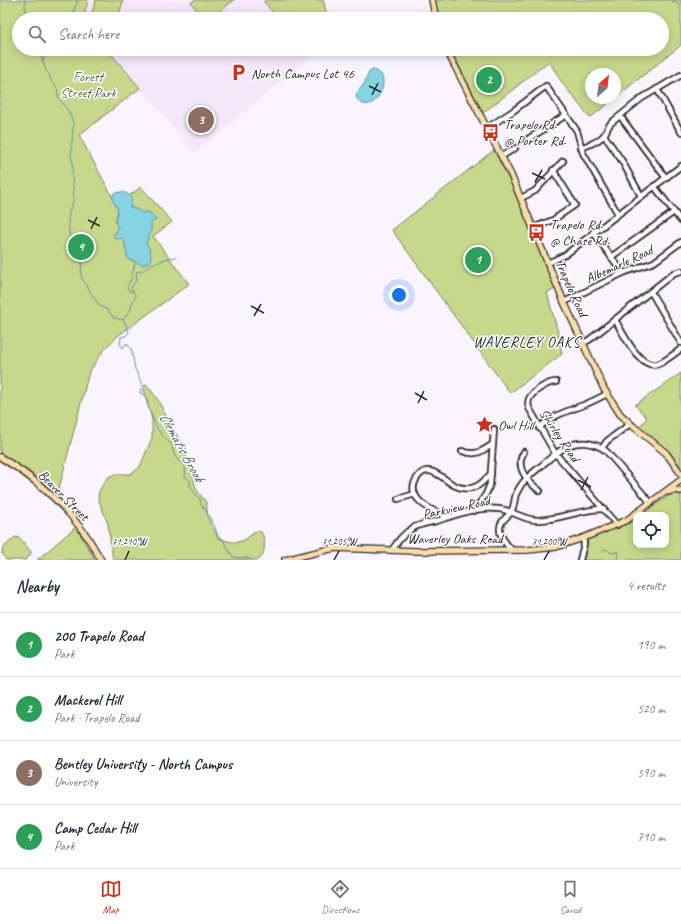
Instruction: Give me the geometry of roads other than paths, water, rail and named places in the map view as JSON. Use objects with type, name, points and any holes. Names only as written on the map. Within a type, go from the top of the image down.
[{"type":"main road","points":[[432,0],[435,12]]},
{"type":"main road","name":"Trapelo Road","points":[[450,56],[502,156],[564,302],[607,394],[630,424],[666,453],[681,474]]},
{"type":"main road","name":"Beaver Street","points":[[0,457],[28,476],[56,500],[82,530],[101,560]]},
{"type":"main road","name":"Waverley Oaks Road","points":[[285,560],[330,548],[416,551],[552,548],[617,525],[632,517],[681,480]]},
{"type":"main road","points":[[662,494],[672,490],[681,491]]},
{"type":"street","points":[[580,148],[592,144],[604,135],[608,126],[642,98],[681,75]]},
{"type":"street","points":[[487,128],[513,111],[546,86],[577,131],[580,148],[618,214]]},
{"type":"street","points":[[657,89],[681,132]]},
{"type":"street","points":[[525,141],[566,116]]},
{"type":"street","points":[[620,116],[666,178]]},
{"type":"street","points":[[604,135],[624,164],[641,196]]},
{"type":"street","points":[[502,156],[515,148]]},
{"type":"street","points":[[521,198],[535,191],[563,161]]},
{"type":"street","points":[[548,263],[565,255],[593,232],[681,166]]},
{"type":"street","points":[[533,228],[553,220],[575,205],[554,170]]},
{"type":"street","points":[[654,186],[681,221]]},
{"type":"street","points":[[611,257],[674,212]]},
{"type":"street","points":[[593,232],[623,273]]},
{"type":"street","name":"Albemarle Road","points":[[564,302],[623,273],[654,262],[681,242]]},
{"type":"street","points":[[583,343],[615,320],[674,273],[681,271]]},
{"type":"street","points":[[651,292],[681,343]]},
{"type":"street","points":[[615,320],[638,357],[646,363],[654,365],[658,364],[681,349]]},
{"type":"street","name":"Shirley Road","points":[[556,382],[550,383],[535,392],[529,400],[529,408],[555,454],[617,525]]},
{"type":"street","points":[[539,428],[560,413],[577,408],[607,394]]},
{"type":"street","points":[[602,448],[607,441],[630,424]]},
{"type":"street","points":[[474,511],[488,489],[491,474],[494,429]]},
{"type":"street","points":[[512,550],[503,539],[500,530],[503,521],[513,508],[517,492],[526,479],[555,454],[570,444],[580,442],[593,444],[602,448],[651,503]]},
{"type":"street","points":[[462,451],[476,454],[493,444]]},
{"type":"street","points":[[524,452],[520,463],[526,479],[540,491]]},
{"type":"street","points":[[449,517],[428,509],[420,502],[415,494],[414,487],[419,475],[430,472],[439,474],[452,484],[463,488],[477,486],[491,474]]},
{"type":"street","points":[[398,499],[415,494]]},
{"type":"street","name":"Parkview Road","points":[[392,550],[403,536],[412,529],[449,517],[483,509],[498,508],[528,519],[538,520],[556,518],[592,509],[603,508]]},
{"type":"street","points":[[580,560],[584,544],[583,538]]},
{"type":"water","points":[[372,70],[379,72],[383,78],[383,85],[376,100],[370,104],[364,104],[357,99],[356,94],[364,84],[369,72]]},
{"type":"water","points":[[114,193],[126,193],[131,198],[131,208],[143,213],[147,211],[155,217],[156,220],[151,222],[151,232],[146,243],[151,258],[144,265],[128,259],[124,240],[122,238],[117,239],[113,236],[118,229],[115,221],[118,212],[113,196]]},
{"type":"waterway","name":"Clematis Brook","points":[[25,0],[26,12]]},
{"type":"waterway","points":[[73,12],[78,0]]},
{"type":"waterway","points":[[671,0],[681,6]]},
{"type":"waterway","name":"Clematis Brook","points":[[40,56],[51,81],[57,88],[59,98],[69,112],[74,125],[71,155],[73,164],[72,173]]},
{"type":"waterway","points":[[43,61],[46,56]]},
{"type":"waterway","name":"Clematis Brook","points":[[72,176],[74,199],[69,212],[68,220],[70,240],[76,253],[82,260],[81,276],[100,306],[108,310],[113,318],[120,320],[123,319],[129,332],[126,336],[121,337],[120,344],[123,348],[126,343],[131,348],[135,369],[142,384],[140,393],[145,396],[158,430],[171,444],[178,461],[184,465],[185,476],[190,481],[190,485],[196,495],[200,498],[201,505],[205,509],[215,527],[217,534],[223,539],[233,557],[252,560]]},
{"type":"waterway","points":[[123,319],[129,313],[136,296],[131,288],[137,279],[136,272],[141,272],[151,264],[176,257]]},
{"type":"waterway","points":[[133,292],[129,291],[127,287],[131,279],[135,263]]},
{"type":"waterway","points":[[603,549],[608,550],[611,553],[618,552],[617,560]]},
{"type":"place","name":"North Campus Lot 46","points":[[238,73]]},
{"type":"place","name":"Mackerel Hill","points":[[489,80]]},
{"type":"place","name":"Bentley University - North Campus","points":[[201,120]]},
{"type":"place","name":"Trapelo Rd. @ Porter Rd.","points":[[491,132]]},
{"type":"place","name":"Trapelo Rd. @ Chase Rd.","points":[[537,232]]},
{"type":"place","name":"Camp Cedar Hill","points":[[81,247]]},
{"type":"place","name":"200 Trapelo Road","points":[[478,260]]},
{"type":"place","name":"Owl Hill","points":[[485,425]]},
{"type":"district","name":"WAVERLEY OAKS","points":[[527,342]]},
{"type":"park label","name":"Forest Street Park","points":[[88,84]]}]
